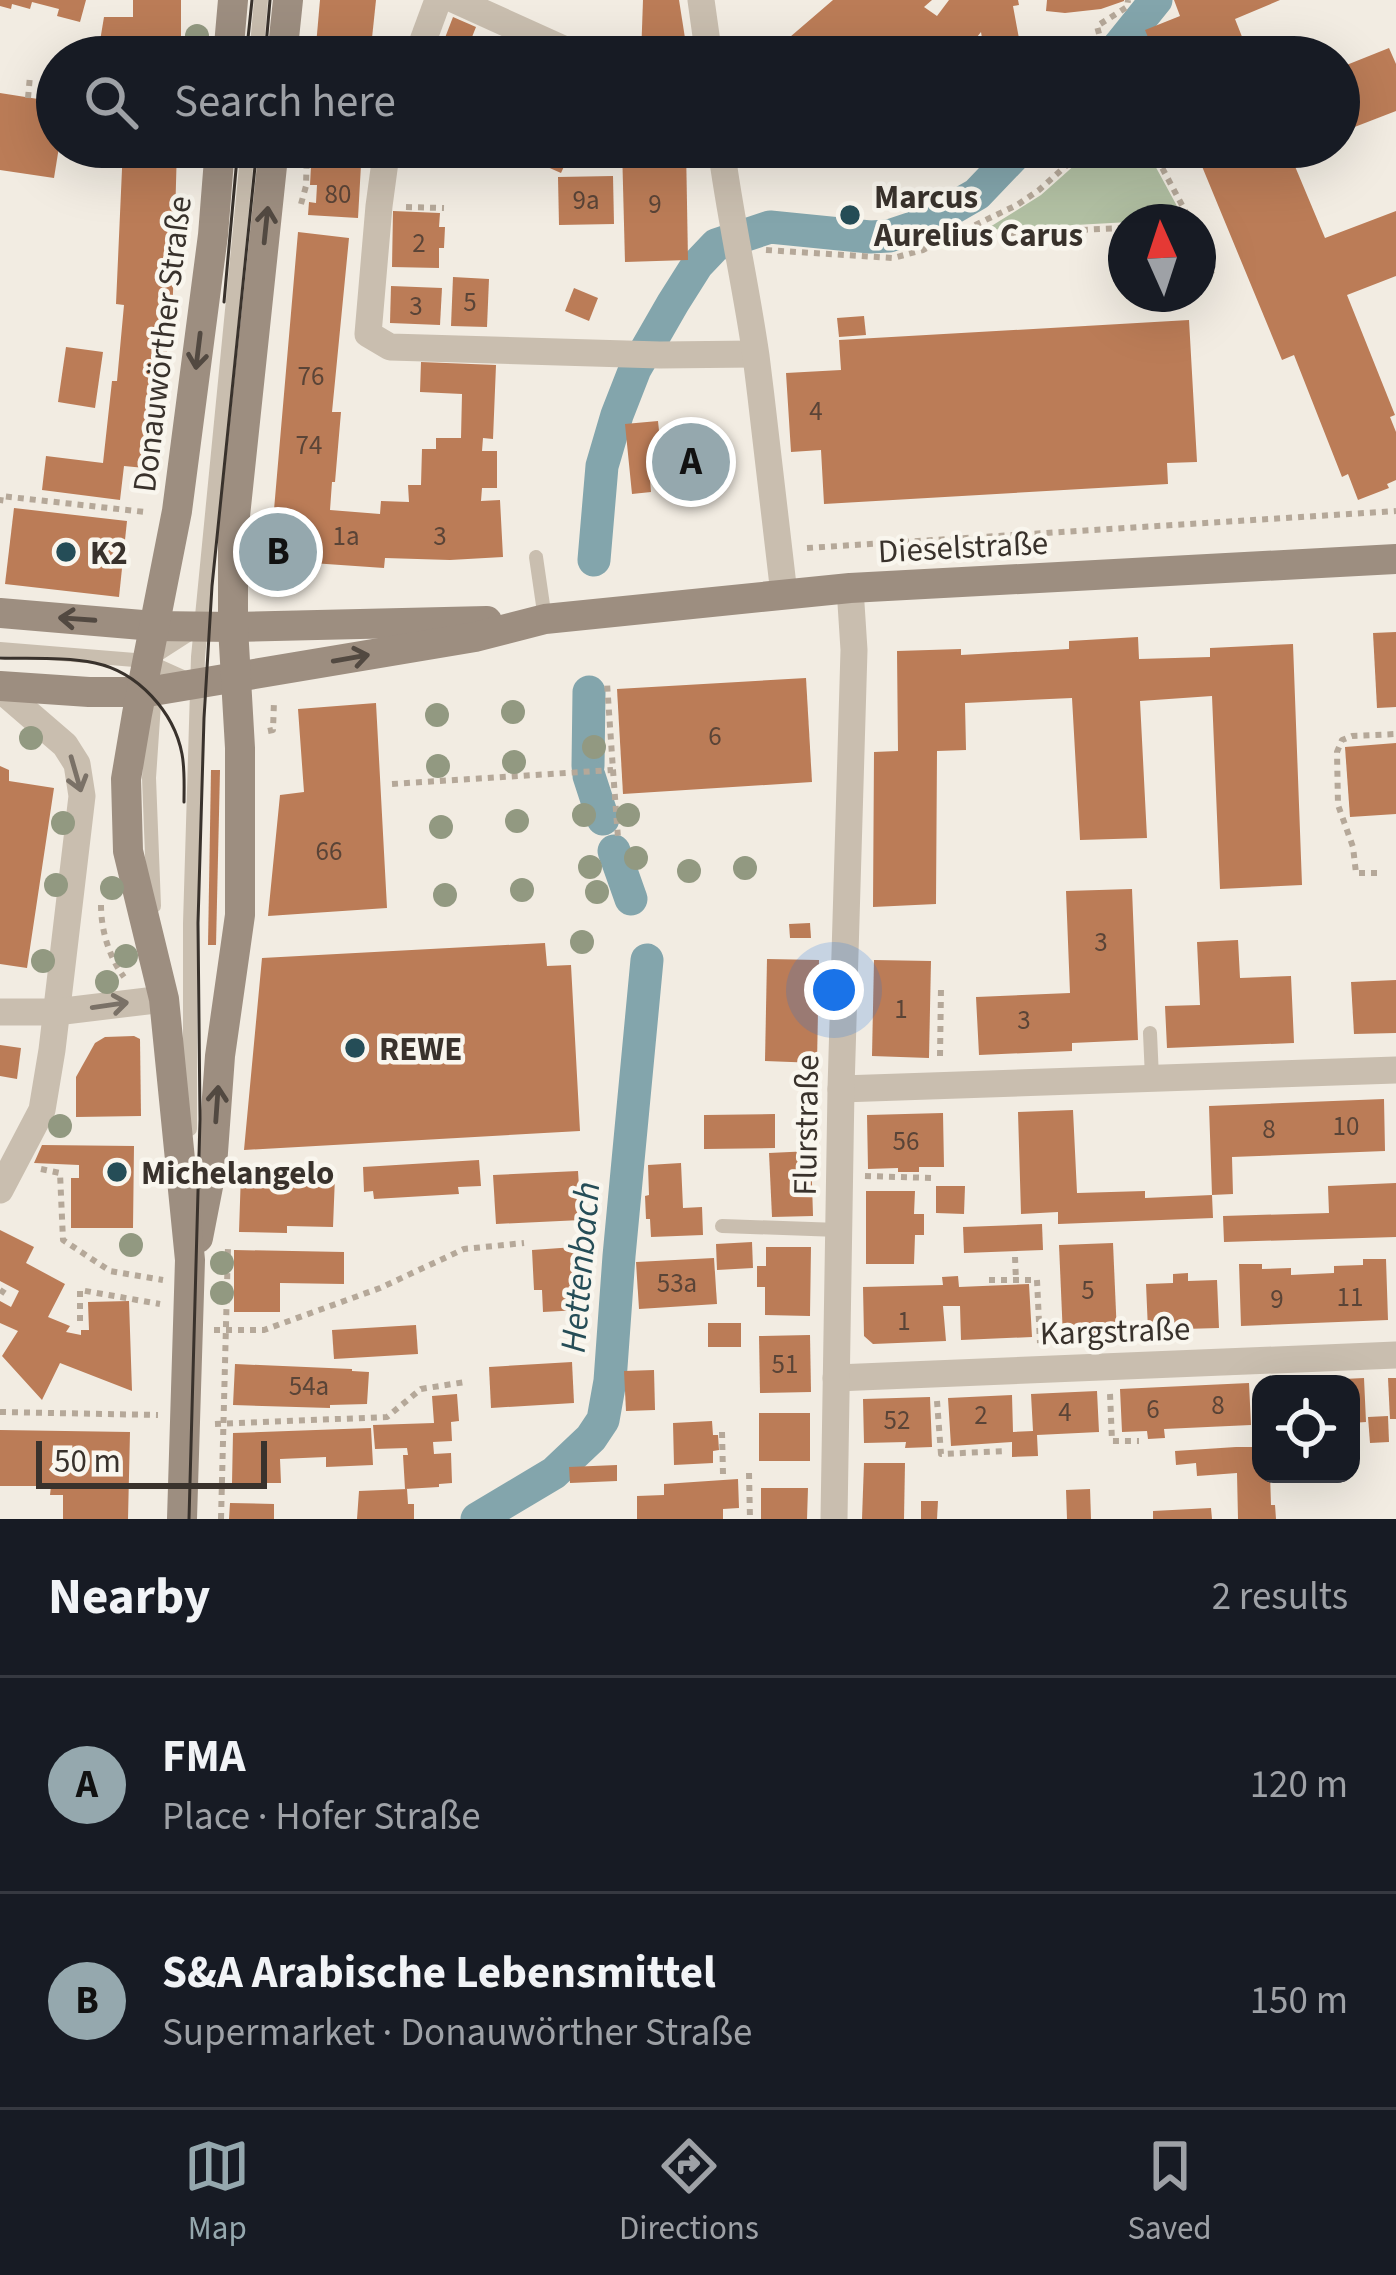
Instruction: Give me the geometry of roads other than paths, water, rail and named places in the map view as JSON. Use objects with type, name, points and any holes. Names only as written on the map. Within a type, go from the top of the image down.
[{"type":"main road","points":[[230,36],[233,0]]},
{"type":"main road","points":[[284,36],[288,0]]},
{"type":"main road","name":"Donauwörther Straße","points":[[182,1519],[188,1296],[164,999],[128,850],[126,779],[177,512],[218,168]]},
{"type":"main road","name":"Donauwörther Straße","points":[[188,1296],[212,1166],[220,1056],[240,915],[233,535],[272,168]]},
{"type":"main road","name":"Dieselstraße","points":[[0,613],[154,626],[540,620],[850,588],[1396,559]]},
{"type":"main road","name":"Dieselstraße","points":[[0,687],[89,692],[148,681],[197,684],[476,637],[540,620]]},
{"type":"street","points":[[425,36],[438,0]]},
{"type":"street","points":[[455,0],[535,36]]},
{"type":"street","points":[[701,0],[706,36]]},
{"type":"street","points":[[384,168],[368,334],[390,347],[755,354]]},
{"type":"street","points":[[724,168],[755,354],[784,594]]},
{"type":"street","name":"Flurstraße","points":[[834,1519],[854,650],[850,588]]},
{"type":"street","points":[[0,687],[65,745],[77,764],[82,796],[41,1110],[0,1190]]},
{"type":"street","points":[[0,1012],[56,1012],[164,999]]},
{"type":"street","points":[[841,1089],[1396,1070]]},
{"type":"street","name":"Kargstraße","points":[[836,1378],[1396,1354]]},
{"type":"lane","points":[[258,36],[261,0]]},
{"type":"lane","points":[[188,1296],[197,684],[246,168]]},
{"type":"lane","points":[[536,557],[540,620]]},
{"type":"lane","points":[[0,649],[148,681],[201,626]]},
{"type":"lane","points":[[1150,1033],[1152,1078]]},
{"type":"lane","points":[[722,1226],[839,1231]]},
{"type":"waterway","name":"Hettenbach","points":[[1127,36],[1156,0]]},
{"type":"waterway","name":"Hettenbach","points":[[594,560],[602,466],[617,415],[635,369],[673,303],[716,245],[770,227],[889,236],[925,224],[977,194],[1002,168]]},
{"type":"waterway","name":"Hettenbach","points":[[588,766],[589,692]]},
{"type":"waterway","name":"Hettenbach","points":[[589,776],[603,819]]},
{"type":"waterway","name":"Hettenbach","points":[[614,851],[631,899]]},
{"type":"waterway","name":"Hettenbach","points":[[477,1519],[554,1473],[603,1420],[647,960]]},
{"type":"tram line","points":[[248,36],[252,0]]},
{"type":"tram line","points":[[267,36],[270,0]]},
{"type":"tram line","points":[[224,302],[236,168]]},
{"type":"tram line","points":[[189,1519],[204,718],[212,586],[255,168]]},
{"type":"tram line","points":[[0,658],[95,663],[139,685],[162,709],[178,738],[184,802]]},
{"type":"place","name":"Marcus Aurelius Carus","points":[[850,215]]},
{"type":"place","name":"FMA","points":[[691,462]]},
{"type":"place","name":"K2","points":[[66,552]]},
{"type":"place","name":"S&A Arabische Lebensmittel","points":[[278,552]]},
{"type":"place","name":"REWE","points":[[355,1048]]},
{"type":"place","name":"Michelangelo","points":[[117,1172]]}]
